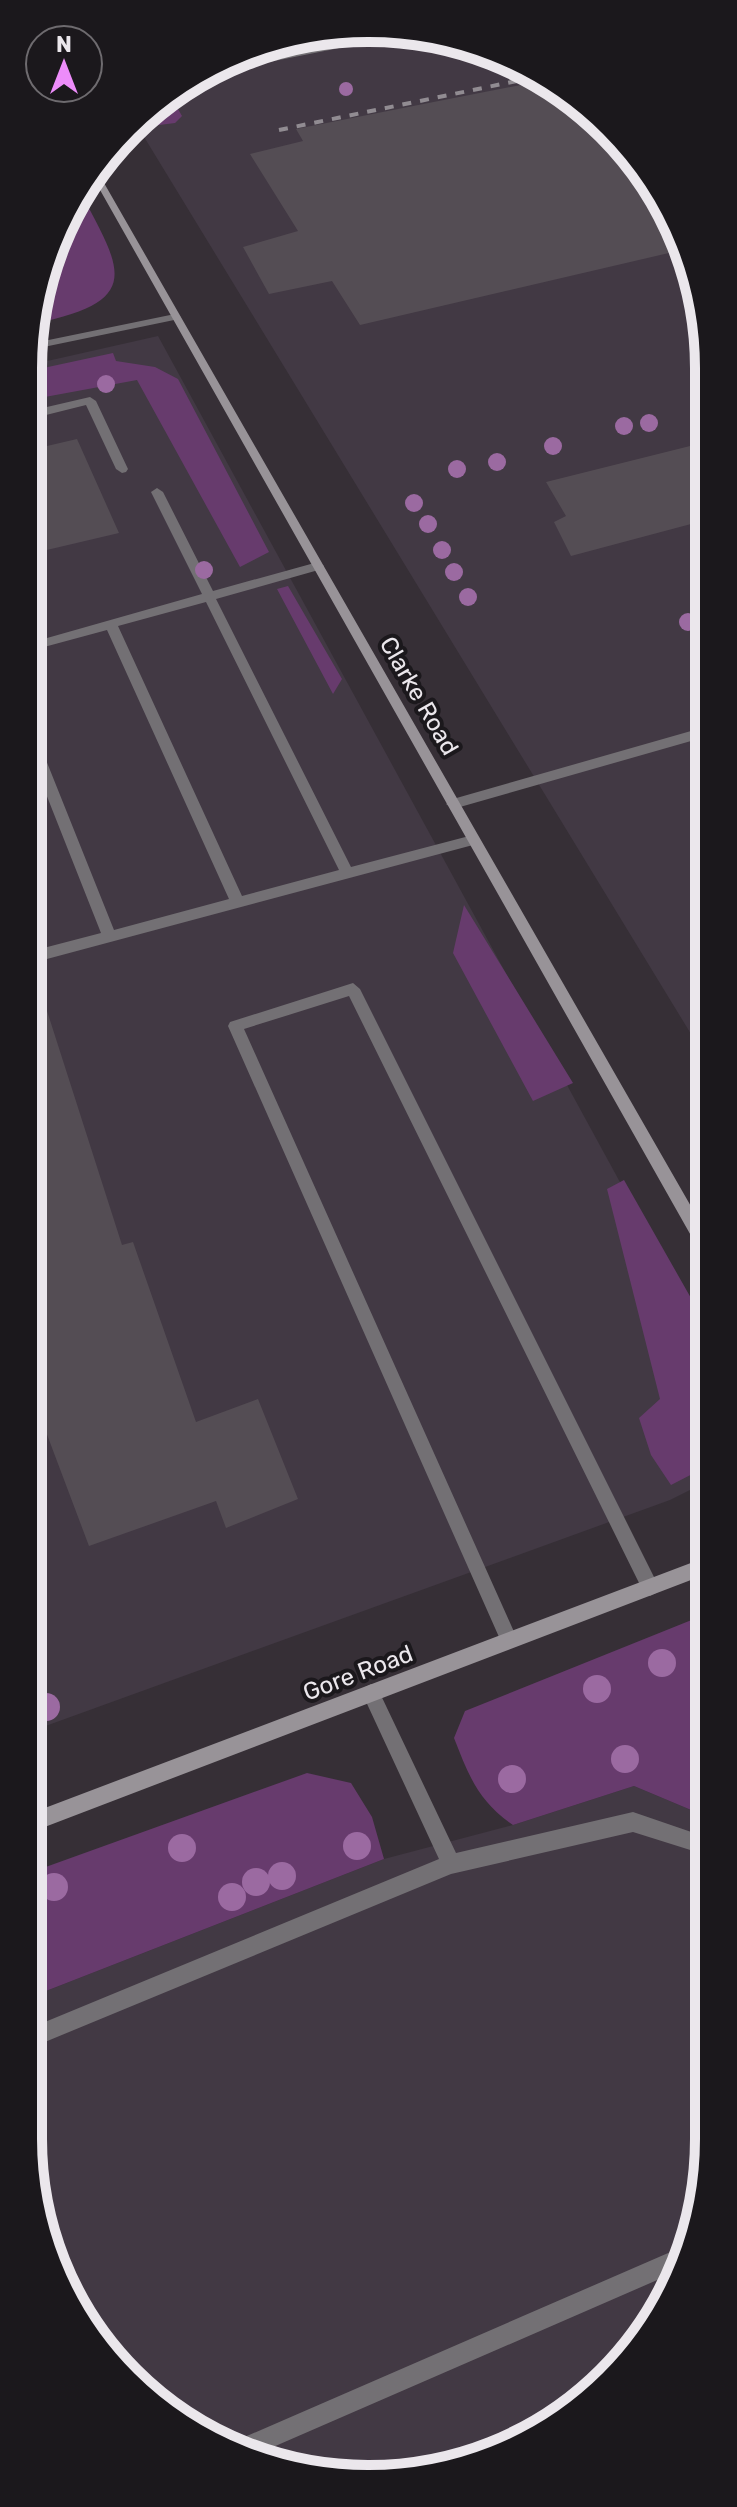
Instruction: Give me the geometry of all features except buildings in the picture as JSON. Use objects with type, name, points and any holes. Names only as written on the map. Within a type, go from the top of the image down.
[{"type":"main road","name":"Clarke Road","points":[[100,182],[695,1227]]},
{"type":"main road","name":"Gore Road","points":[[42,1819],[695,1570]]},
{"type":"street","points":[[258,61],[361,42]]},
{"type":"street","points":[[43,344],[175,317]]},
{"type":"street","points":[[42,412],[90,401],[122,469]]},
{"type":"street","points":[[157,492],[347,873]]},
{"type":"street","points":[[42,644],[318,566]]},
{"type":"street","points":[[111,625],[237,901]]},
{"type":"street","points":[[453,804],[695,735]]},
{"type":"street","points":[[42,768],[109,935]]},
{"type":"street","points":[[42,954],[473,840]]},
{"type":"street","points":[[509,1640],[235,1026],[353,989],[650,1587]]},
{"type":"street","points":[[371,1693],[451,1864]]},
{"type":"street","points":[[42,2033],[451,1864],[633,1822],[695,1842]]},
{"type":"street","points":[[254,2444],[670,2263]]},
{"type":"shaded area","points":[[347,43],[411,45],[473,59],[532,86],[584,123],[628,170],[661,224],[678,264],[689,305],[695,368],[695,1041],[142,134],[170,109],[224,76],[284,53]]},
{"type":"shaded area","points":[[176,105],[182,116],[175,123],[150,126]]},
{"type":"shaded area","points":[[87,204],[107,244],[114,280],[107,294],[93,305],[46,321],[59,264]]},
{"type":"shaded area","points":[[158,336],[695,1320],[695,1488],[670,1500],[42,1727],[42,368],[42,362]]},
{"type":"shaded area","points":[[113,353],[116,361],[155,367],[178,379],[269,552],[240,567],[137,380],[42,398],[42,368]]},
{"type":"shaded area","points":[[288,586],[342,679],[333,694],[277,589]]},
{"type":"shaded area","points":[[464,905],[573,1083],[533,1101],[453,953]]},
{"type":"shaded area","points":[[624,1180],[695,1305],[695,1473],[671,1485],[651,1455],[639,1418],[660,1399],[607,1189]]},
{"type":"shaded area","points":[[695,1619],[695,1812],[634,1786],[513,1825],[483,1797],[470,1776],[454,1738],[465,1711]]},
{"type":"shaded area","points":[[307,1773],[351,1783],[372,1817],[384,1859],[42,1993],[42,1868]]},
{"type":"shaded area","points":[[634,1786],[695,1812],[694,2160],[684,2223],[661,2283],[628,2337],[584,2384],[532,2421],[473,2448],[411,2462],[347,2464],[284,2454],[224,2431],[170,2398],[123,2354],[97,2320],[67,2263],[48,2202],[43,2160],[42,1993],[384,1859],[513,1825]]},
{"type":"railway","points":[[279,130],[521,80]]}]
